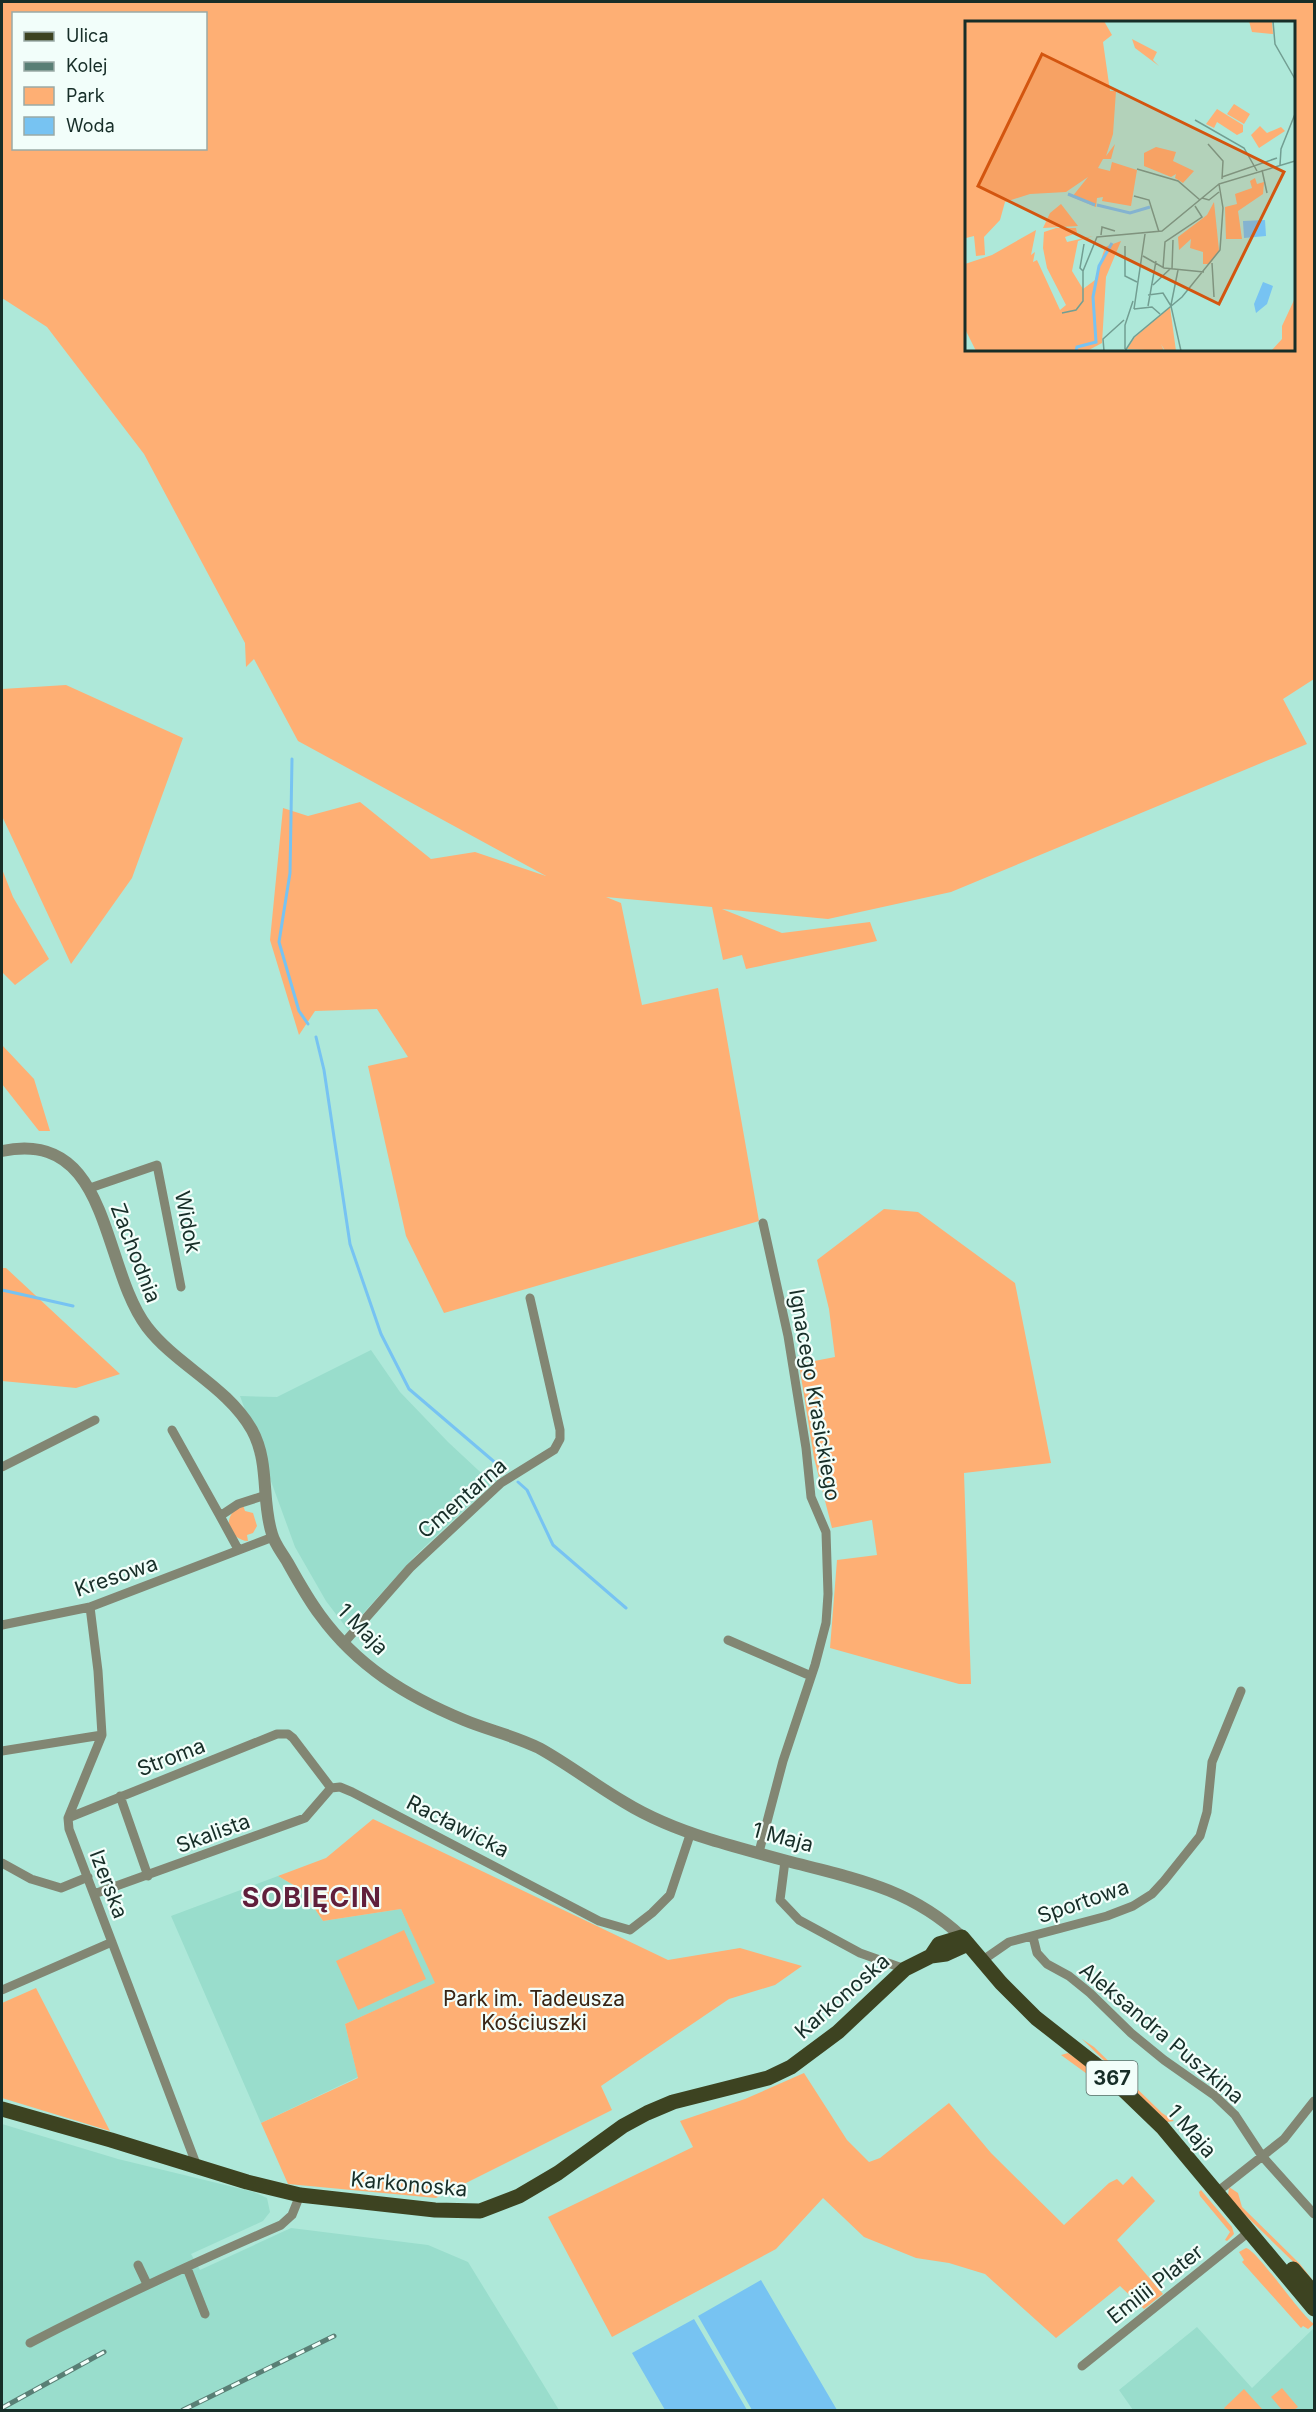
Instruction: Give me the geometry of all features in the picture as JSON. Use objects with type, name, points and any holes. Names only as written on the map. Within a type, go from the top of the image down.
[{"type":"main road","name":"Karkonoska","points":[[2,2109],[195,2167],[300,2195],[435,2210],[480,2211],[519,2196],[558,2173],[622,2126],[647,2113],[673,2103],[768,2078],[791,2067],[838,2032],[905,1969],[935,1950],[946,1954],[965,1940]]},
{"type":"main road","name":"1 Maja","points":[[965,1940],[1001,1983],[1036,2018],[1105,2072],[1137,2102],[1251,2231],[1314,2309]]},
{"type":"main road","name":"1 Maja","points":[[1251,2231],[1270,2246],[1314,2293]]},
{"type":"street","name":"Zachodnia","points":[[2,1151],[14,1148],[46,1152],[60,1158],[77,1170],[90,1188],[123,1284],[139,1316],[150,1331],[210,1383],[242,1415],[253,1431],[261,1452],[266,1495]]},
{"type":"street","name":"Widok","points":[[90,1188],[157,1165],[181,1287]]},
{"type":"street","name":"Ignacego Krasickiego","points":[[759,1852],[783,1761],[826,1623],[828,1594],[826,1532],[811,1497],[806,1448],[788,1336],[763,1223]]},
{"type":"street","name":"Cmentarna","points":[[343,1644],[410,1568],[501,1483],[554,1449],[560,1439],[560,1430],[531,1298]]},
{"type":"street","points":[[2,1467],[95,1420]]},
{"type":"street","points":[[172,1430],[238,1549]]},
{"type":"street","points":[[220,1516],[238,1504],[266,1495]]},
{"type":"street","name":"367","points":[[266,1495],[273,1537]]},
{"type":"street","name":"1 Maja","points":[[273,1537],[320,1615],[343,1644],[382,1678],[420,1700],[464,1720],[535,1746],[631,1806],[663,1823],[785,1861],[860,1879],[896,1891],[927,1908],[965,1940]]},
{"type":"street","name":"Kresowa","points":[[2,1625],[90,1607],[273,1537]]},
{"type":"street","points":[[68,1818],[102,1735],[98,1671],[90,1607]]},
{"type":"street","points":[[728,1640],[811,1676]]},
{"type":"street","name":"Sportowa","points":[[983,1960],[1009,1942],[1107,1917],[1133,1906],[1152,1894],[1177,1868],[1200,1836],[1205,1823],[1212,1762],[1241,1691]]},
{"type":"street","name":"Stroma","points":[[68,1818],[277,1734],[288,1734],[293,1738],[332,1788]]},
{"type":"street","points":[[2,1750],[102,1735]]},
{"type":"street","name":"Racławicka","points":[[332,1788],[340,1787],[352,1792],[599,1921],[630,1930],[670,1895],[691,1832]]},
{"type":"street","name":"Skalista","points":[[94,1894],[305,1818],[332,1788]]},
{"type":"street","points":[[120,1796],[148,1876]]},
{"type":"street","name":"Izerska","points":[[68,1818],[69,1829],[162,2070],[195,2161],[195,2167]]},
{"type":"street","points":[[785,1861],[780,1900],[799,1920],[860,1953],[905,1969]]},
{"type":"street","points":[[2,1863],[31,1879],[61,1888],[88,1877]]},
{"type":"street","points":[[935,1950],[943,1928],[941,1919]]},
{"type":"street","name":"Aleksandra Puszkina","points":[[1033,1937],[1037,1953],[1047,1964],[1069,1976],[1131,2033],[1164,2060],[1214,2095],[1235,2115],[1262,2156],[1314,2214]]},
{"type":"street","points":[[2,1990],[112,1942]]},
{"type":"street","points":[[1217,2192],[1284,2139],[1314,2101]]},
{"type":"street","points":[[30,2343],[147,2284],[188,2268],[281,2225],[292,2215],[300,2195]]},
{"type":"street","name":"Emilii Plater","points":[[1082,2366],[1251,2231]]},
{"type":"street","points":[[138,2265],[147,2284]]},
{"type":"street","points":[[188,2268],[205,2314]]},
{"type":"shaded area","points":[[371,1350],[400,1392],[492,1483],[415,1556],[348,1630],[326,1601],[295,1547],[240,1396],[277,1397]]},
{"type":"shaded area","points":[[278,1876],[302,1890],[323,1921],[401,1909],[436,1983],[345,2024],[358,2077],[261,2123],[171,1916]]},
{"type":"shaded area","points":[[2,2124],[118,2159],[254,2192],[267,2198],[270,2212],[263,2221],[191,2254],[200,2270],[291,2228],[428,2245],[468,2262],[559,2410],[2,2410]]},
{"type":"shaded area","points":[[1197,2327],[1252,2388],[1314,2328],[1314,2410],[1133,2410],[1119,2390]]},
{"type":"green space","points":[[2,2],[1314,2],[1314,679],[1283,699],[1307,744],[951,892],[828,919],[722,909],[782,933],[870,922],[877,941],[746,969],[742,955],[723,960],[712,907],[606,897],[621,903],[642,1005],[718,988],[759,1221],[444,1313],[406,1236],[368,1066],[408,1057],[377,1009],[315,1011],[299,1035],[270,940],[283,808],[308,816],[360,802],[431,859],[475,852],[546,876],[298,741],[254,659],[246,667],[245,643],[144,454],[47,327],[2,298]]},
{"type":"green space","points":[[66,685],[183,738],[132,878],[71,964],[2,816],[2,689]]},
{"type":"green space","points":[[2,869],[13,897],[49,959],[15,985],[2,972]]},
{"type":"green space","points":[[2,1045],[34,1079],[50,1131],[39,1131],[2,1084]]},
{"type":"green space","points":[[884,1209],[918,1212],[1015,1283],[1051,1463],[964,1473],[971,1684],[959,1684],[830,1648],[837,1560],[877,1555],[872,1520],[832,1528],[814,1458],[799,1364],[835,1357],[829,1309],[817,1260]]},
{"type":"green space","points":[[2,1268],[6,1268],[120,1374],[76,1388],[2,1381]]},
{"type":"green space","points":[[243,1505],[245,1511],[253,1513],[257,1526],[253,1533],[247,1535],[248,1541],[239,1539],[232,1532],[229,1524],[232,1514]]},
{"type":"green space","name":"Park im. Tadeusza Kościuszki","points":[[373,1819],[668,1960],[740,1948],[802,1966],[775,1985],[729,1999],[601,2086],[612,2110],[436,2198],[288,2184],[261,2123],[358,2078],[345,2024],[435,1983],[401,1909],[323,1921],[302,1890],[278,1876],[326,1858]]},
{"type":"green space","points":[[404,1930],[426,1979],[358,2010],[336,1961]]},
{"type":"green space","points":[[36,1988],[110,2131],[2,2098],[2,2003]]},
{"type":"green space","points":[[1082,2039],[1094,2047],[1162,2113],[1174,2121],[1167,2122]]},
{"type":"green space","points":[[1068,2053],[1094,2071],[1112,2092],[1061,2055]]},
{"type":"green space","points":[[804,2073],[847,2140],[869,2162],[880,2158],[949,2103],[991,2153],[1064,2225],[1109,2183],[1117,2179],[1123,2185],[1132,2176],[1155,2201],[1117,2240],[1163,2294],[1144,2309],[1120,2286],[1056,2338],[985,2274],[949,2263],[916,2258],[864,2237],[823,2198],[776,2249],[612,2337],[548,2217],[693,2147],[680,2121],[745,2099]]},
{"type":"green space","points":[[1229,2187],[1238,2193],[1242,2207],[1300,2264],[1314,2282],[1239,2209],[1228,2196]]},
{"type":"green space","points":[[1201,2190],[1232,2227],[1234,2234],[1227,2241],[1225,2240],[1230,2232],[1200,2196]]},
{"type":"green space","points":[[1246,2248],[1259,2259],[1314,2324],[1308,2329],[1303,2326],[1301,2328],[1242,2262],[1244,2260],[1239,2252]]},
{"type":"green space","points":[[1282,2388],[1298,2407],[1294,2410],[1282,2410],[1271,2397]]},
{"type":"green space","points":[[1244,2389],[1263,2410],[1226,2410],[1224,2408]]},
{"type":"water","points":[[761,2280],[837,2410],[752,2410],[698,2316]]},
{"type":"water","points":[[694,2319],[747,2410],[665,2410],[632,2353]]},
{"type":"waterway","points":[[292,759],[290,873],[279,942],[299,1011],[308,1024]]},
{"type":"waterway","points":[[316,1037],[324,1070],[350,1244],[381,1334],[409,1389],[505,1471]]},
{"type":"waterway","points":[[2,1290],[73,1306]]},
{"type":"waterway","points":[[518,1482],[527,1490],[553,1545],[626,1608]]},
{"type":"railway","points":[[183,2410],[334,2336]]},
{"type":"railway","points":[[2,2408],[104,2352]]},
{"type":"district","name":"SOBIĘCIN","points":[[312,1897]]}]
